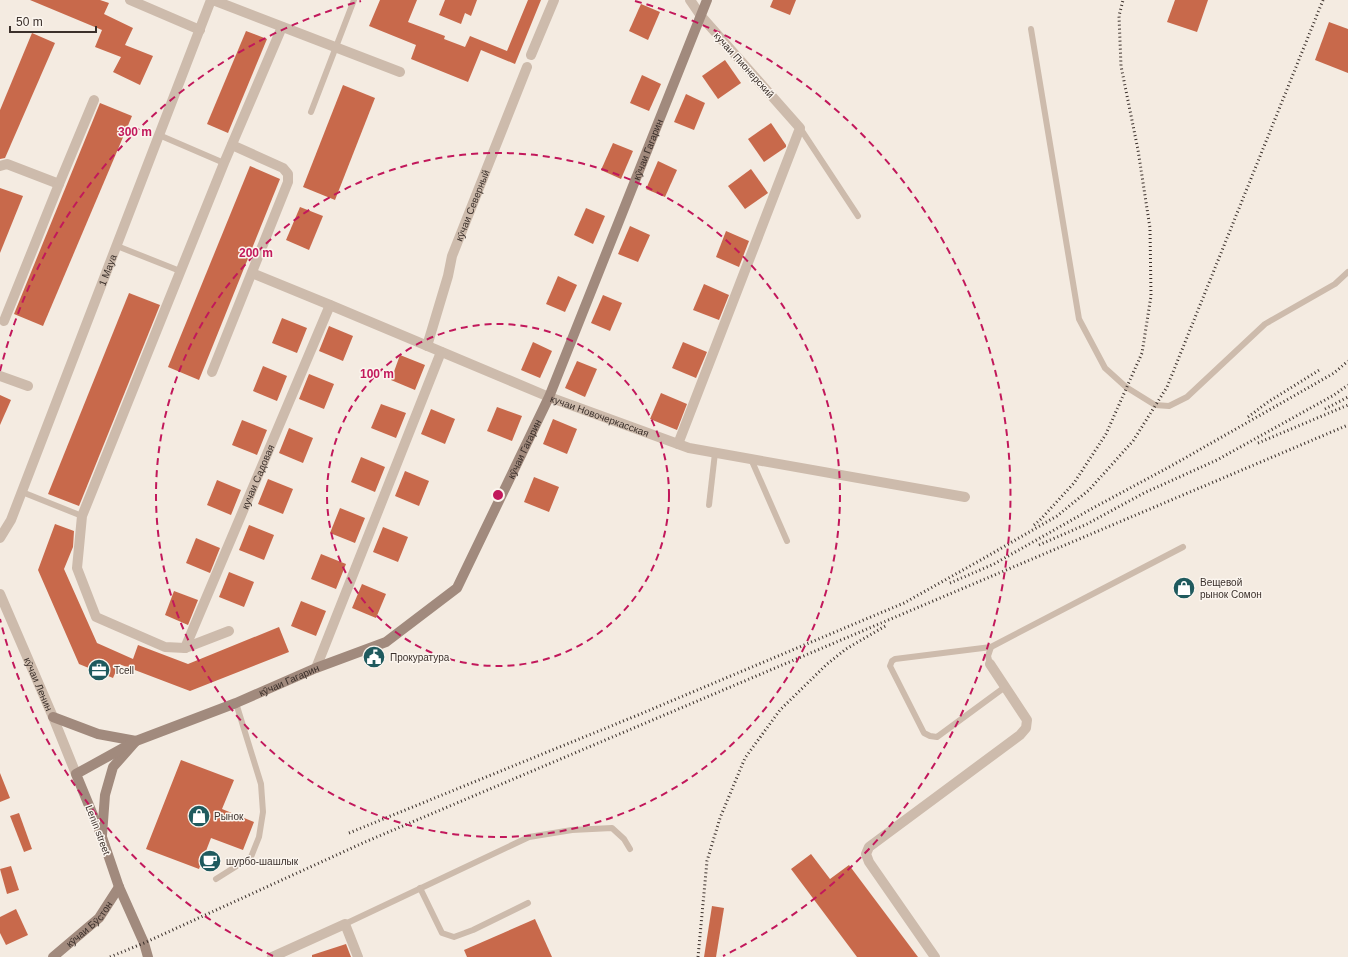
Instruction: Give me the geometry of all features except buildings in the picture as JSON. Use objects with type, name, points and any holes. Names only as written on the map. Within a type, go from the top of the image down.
[{"type":"main road","name":"кӯчаи Гагарин","points":[[76,774],[136,740],[236,703],[316,668],[386,642],[457,588],[549,397],[707,0]]},
{"type":"main road","points":[[53,717],[98,734],[136,740]]},
{"type":"main road","points":[[102,837],[105,795],[113,767],[136,740]]},
{"type":"main road","name":"Lenin street","points":[[76,774],[102,837],[119,887],[144,942]]},
{"type":"main road","name":"кӯчаи Бӯстон","points":[[53,957],[99,918],[119,887]]},
{"type":"main road","points":[[144,942],[148,957]]},
{"type":"main road","points":[[144,942],[154,957]]},
{"type":"street","points":[[130,0],[200,30]]},
{"type":"street","points":[[212,0],[400,72]]},
{"type":"street","name":"1 Maya","points":[[0,538],[12,520],[212,0]]},
{"type":"street","points":[[531,55],[554,0]]},
{"type":"street","name":"кучаи Пионерский","points":[[690,0],[701,16],[800,128]]},
{"type":"street","points":[[228,631],[186,648],[165,648],[96,617],[77,568],[82,516],[224,163],[282,26]]},
{"type":"street","name":"кӯчаи Северный","points":[[427,346],[448,276],[452,256],[527,67]]},
{"type":"street","points":[[4,321],[58,184],[94,100]]},
{"type":"street","points":[[678,444],[800,128]]},
{"type":"street","points":[[212,372],[288,182],[288,174],[283,168],[232,145]]},
{"type":"street","points":[[0,166],[7,164],[58,184]]},
{"type":"street","name":"кучаи Новочеркасская","points":[[252,273],[549,397],[689,448],[965,497]]},
{"type":"street","name":"кучаи Садовая","points":[[186,648],[330,305]]},
{"type":"street","points":[[316,668],[441,352]]},
{"type":"street","points":[[0,376],[28,386]]},
{"type":"street","name":"кӯчаи Ленин","points":[[0,594],[76,774]]},
{"type":"street","points":[[935,957],[869,862],[866,854],[869,847],[1020,735],[1026,728],[1027,720],[990,664]]},
{"type":"street","points":[[272,957],[345,924],[358,957]]},
{"type":"lane","points":[[311,112],[354,0]]},
{"type":"lane","points":[[1031,28],[1079,319],[1105,368],[1126,387],[1156,405],[1170,406],[1187,397],[1265,324],[1335,284],[1348,272]]},
{"type":"lane","points":[[800,128],[858,216]]},
{"type":"lane","points":[[159,135],[224,163]]},
{"type":"lane","points":[[117,246],[180,271]]},
{"type":"lane","points":[[709,504],[715,453]]},
{"type":"lane","points":[[751,459],[787,540]]},
{"type":"lane","points":[[22,492],[82,516]]},
{"type":"lane","points":[[1005,687],[937,737],[930,736],[924,733],[890,666],[892,661],[895,659],[991,648],[1183,547]]},
{"type":"lane","points":[[990,664],[988,656],[991,648]]},
{"type":"lane","points":[[216,879],[251,857],[259,838],[263,812],[262,784],[236,703]]},
{"type":"lane","points":[[345,924],[528,837],[572,830],[612,828],[624,839],[630,849]]},
{"type":"lane","points":[[420,888],[442,933],[454,937],[473,930],[528,903]]},
{"type":"railway","points":[[1034,525],[1074,483],[1106,434],[1142,353],[1151,296],[1150,228],[1138,150],[1121,66],[1119,16],[1123,0]]},
{"type":"railway","points":[[349,833],[638,715],[904,603],[1057,516],[1089,490],[1133,441],[1167,387],[1323,0]]},
{"type":"railway","points":[[950,583],[994,564],[1171,466],[1334,373],[1348,361]]},
{"type":"railway","points":[[1248,417],[1268,402],[1321,369]]},
{"type":"railway","points":[[1039,545],[1087,524],[1144,493],[1217,460],[1334,395],[1348,385]]},
{"type":"railway","points":[[1325,409],[1348,397]]},
{"type":"railway","points":[[1258,443],[1348,405]]},
{"type":"railway","points":[[110,957],[144,943],[365,842],[1348,425]]},
{"type":"railway","points":[[698,957],[707,861],[720,818],[745,758],[780,710],[827,664],[846,649],[887,625]]},
{"type":"place","name":"Вещевой рынок Сомон","points":[[1184,588]]},
{"type":"place","name":"Прокуратура","points":[[374,657]]},
{"type":"place","name":"Tcell","points":[[99,670]]},
{"type":"place","name":"Рынок","points":[[199,816]]},
{"type":"place","name":"шурбо-шашлык","points":[[210,861]]}]
